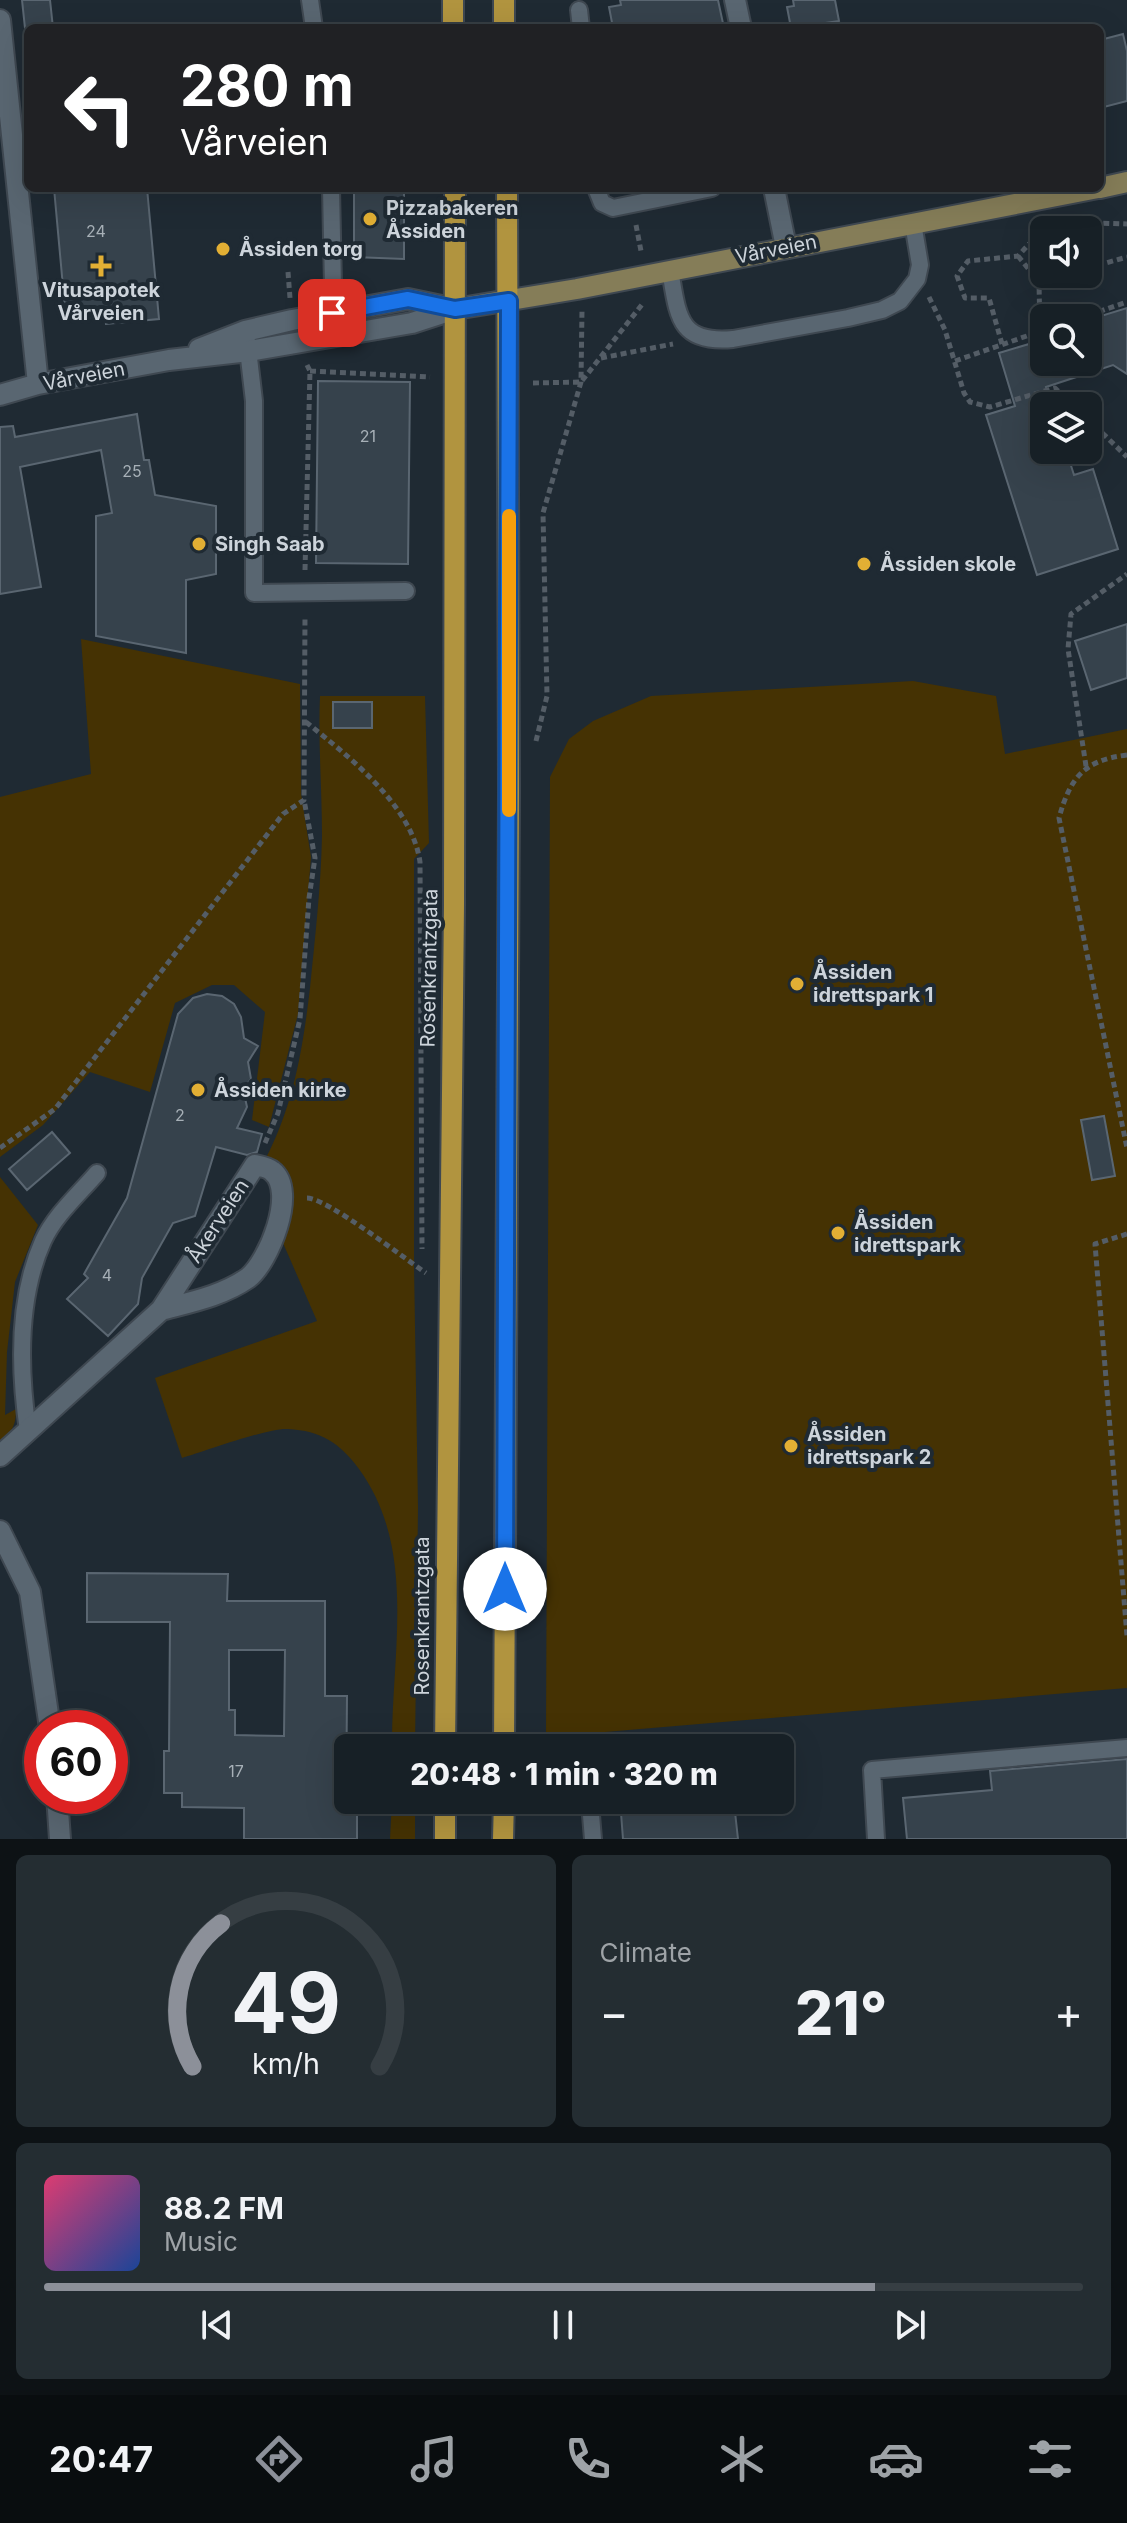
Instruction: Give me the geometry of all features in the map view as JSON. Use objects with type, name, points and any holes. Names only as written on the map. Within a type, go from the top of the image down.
[{"type":"main road","points":[[453,0],[453,24]]},
{"type":"main road","points":[[504,0],[504,24]]},
{"type":"main road","name":"Vårveien","points":[[1104,187],[1127,182]]},
{"type":"main road","name":"Rosenkrantzgata","points":[[445,1734],[454,905],[455,192]]},
{"type":"main road","points":[[504,1734],[507,192]]},
{"type":"main road","name":"Vårveien","points":[[455,309],[1078,192]]},
{"type":"main road","points":[[445,1814],[445,1839]]},
{"type":"main road","points":[[503,1839],[504,1814]]},
{"type":"street","points":[[735,0],[740,24]]},
{"type":"street","points":[[0,20],[38,384]]},
{"type":"street","points":[[775,192],[786,247]]},
{"type":"street","name":"Vårveien","points":[[0,395],[38,384],[169,360],[247,341],[332,313],[408,299],[455,309]]},
{"type":"street","name":"Vårveien","points":[[247,341],[334,335],[412,323],[455,309]]},
{"type":"street","name":"Åkerveien","points":[[0,1456],[161,1310],[255,1165],[272,1171],[279,1181],[282,1199],[275,1236],[250,1276],[219,1294],[161,1310]]},
{"type":"street","points":[[0,1531],[30,1592],[47,1710]]},
{"type":"street","points":[[58,1814],[60,1839]]},
{"type":"lane","points":[[310,0],[313,24]]},
{"type":"lane","points":[[579,10],[581,24]]},
{"type":"lane","points":[[331,192],[334,335]]},
{"type":"lane","points":[[598,192],[602,203],[613,208],[692,192]]},
{"type":"lane","points":[[670,270],[683,323],[690,333],[715,341],[733,339],[882,310],[900,301],[917,279],[920,265],[913,223]]},
{"type":"lane","points":[[247,341],[254,401],[254,593],[406,591]]},
{"type":"lane","points":[[28,1431],[23,1396],[22,1346],[29,1286],[44,1240],[54,1223],[97,1173]]},
{"type":"lane","points":[[876,1839],[872,1770],[1127,1748]]},
{"type":"lane","points":[[591,1815],[593,1839]]},
{"type":"path","points":[[1102,223],[1127,224]]},
{"type":"path","points":[[1002,344],[989,298],[965,298],[957,276],[968,261],[1018,256],[1030,244]]},
{"type":"path","points":[[1018,256],[1030,271]]},
{"type":"path","points":[[1102,264],[1127,257]]},
{"type":"path","points":[[581,382],[670,270]]},
{"type":"path","points":[[288,272],[290,307]]},
{"type":"path","points":[[917,279],[934,306],[964,393],[970,402],[979,406],[1001,405],[1030,396]]},
{"type":"path","points":[[1102,311],[1127,302]]},
{"type":"path","points":[[531,751],[538,738],[547,696],[543,513],[581,382],[582,310]]},
{"type":"path","points":[[955,361],[1030,335]]},
{"type":"path","points":[[600,358],[700,338]]},
{"type":"path","points":[[255,1165],[278,1113],[300,1019],[315,858],[304,800],[304,592],[310,371],[303,356]]},
{"type":"path","points":[[310,371],[430,377]]},
{"type":"path","points":[[532,383],[581,382]]},
{"type":"path","points":[[1102,433],[1127,457]]},
{"type":"path","points":[[1086,766],[1068,649],[1071,614],[1127,574]]},
{"type":"path","points":[[282,1199],[314,1198],[426,1274],[420,1237],[420,862],[417,843],[407,822],[352,759],[306,722]]},
{"type":"path","points":[[1127,755],[1086,766],[1066,790],[1059,818],[1127,1148]]},
{"type":"path","points":[[0,1148],[55,1109],[283,814],[304,800]]},
{"type":"path","points":[[1127,1234],[1095,1244],[1127,1636]]},
{"type":"shaded area","points":[[81,639],[300,684],[301,794],[311,857],[298,1014],[269,1127],[252,1120],[265,1012],[234,985],[212,985],[175,1003],[150,1092],[90,1072],[43,1125],[0,1157],[0,797],[91,774]]},
{"type":"shaded area","name":"Åssiden idrettspark","points":[[913,681],[996,696],[1005,754],[1127,729],[1127,1688],[582,1734],[546,1734],[550,777],[569,739],[593,721],[651,696]]},
{"type":"shaded area","points":[[320,696],[425,696],[429,843],[414,859],[414,1266],[418,1508],[415,1734],[392,1734],[397,1640],[395,1568],[389,1534],[377,1500],[359,1469],[336,1445],[320,1435],[288,1429],[252,1436],[182,1458],[155,1378],[317,1321],[283,1243],[290,1208],[282,1164],[266,1158],[284,1117],[296,1075],[310,988],[321,855]]},
{"type":"shaded area","points":[[0,1177],[38,1225],[15,1282],[7,1352],[5,1415],[16,1409],[16,1414],[11,1431],[0,1440]]},
{"type":"shaded area","points":[[391,1814],[415,1814],[415,1839],[390,1839]]},
{"type":"building","points":[[22,0],[50,0],[53,24],[25,24]]},
{"type":"building","points":[[620,0],[718,0],[723,24],[612,24],[609,7],[621,5]]},
{"type":"building","points":[[793,0],[835,0],[839,21],[790,24],[787,7],[794,6]]},
{"type":"building","points":[[1123,34],[1127,51],[1127,101],[1104,107],[1104,39]]},
{"type":"building","points":[[54,192],[147,192],[159,319],[106,324],[105,317],[66,320]]},
{"type":"building","points":[[354,192],[404,192],[404,259],[354,257]]},
{"type":"building","points":[[1127,308],[1127,374],[1113,365],[1102,369],[1102,316]]},
{"type":"building","points":[[1030,344],[1030,376],[1080,376],[1046,387],[1048,392],[1030,392],[1030,464],[1070,464],[1074,475],[1093,469],[1118,549],[1037,575],[986,415],[1015,406],[999,353]]},
{"type":"building","points":[[318,381],[410,382],[408,564],[316,563]]},
{"type":"building","points":[[137,414],[144,460],[149,460],[155,495],[216,506],[216,574],[186,580],[186,653],[96,636],[96,516],[112,513],[101,450],[20,467],[41,587],[0,594],[0,427],[13,426],[15,437]]},
{"type":"building","points":[[1127,624],[1127,678],[1091,690],[1075,641]]},
{"type":"building","points":[[333,702],[372,702],[372,728],[333,728]]},
{"type":"building","points":[[207,994],[222,996],[234,1004],[241,1017],[244,1038],[258,1046],[248,1062],[251,1079],[243,1089],[247,1107],[237,1128],[262,1134],[257,1152],[247,1155],[216,1147],[195,1216],[173,1223],[142,1278],[138,1304],[108,1336],[67,1299],[88,1278],[84,1274],[127,1198],[178,1014],[193,998]]},
{"type":"building","points":[[1104,1116],[1115,1176],[1092,1180],[1081,1120]]},
{"type":"building","points":[[52,1132],[70,1153],[27,1190],[9,1169]]},
{"type":"building","points":[[87,1573],[228,1574],[227,1601],[325,1601],[325,1696],[347,1696],[347,1734],[334,1734],[334,1814],[357,1814],[357,1839],[244,1839],[244,1808],[182,1807],[182,1793],[164,1793],[164,1751],[169,1751],[170,1622],[87,1622]],"holes":[[[229,1650],[285,1650],[284,1736],[235,1735],[235,1710],[229,1710]]]},
{"type":"building","points":[[1127,1759],[1127,1839],[907,1839],[903,1798],[992,1790],[990,1771]]},
{"type":"building","points":[[621,1814],[735,1814],[738,1839],[623,1839]]},
{"type":"slow traffic","points":[[509,516],[509,810]]},
{"type":"place","name":"Pizzabakeren Åssiden","points":[[370,219]]},
{"type":"place","name":"Åssiden torg","points":[[223,249]]},
{"type":"place","name":"Vitusapotek Vårveien","points":[[101,266]]},
{"type":"place","name":"Singh Saab","points":[[199,544]]},
{"type":"place","name":"Åssiden skole","points":[[864,564]]},
{"type":"place","name":"Åssiden idrettspark 1","points":[[797,984]]},
{"type":"place","name":"Åssiden kirke","points":[[198,1090]]},
{"type":"place","name":"Åssiden idrettspark","points":[[838,1233]]},
{"type":"place","name":"Åssiden idrettspark 2","points":[[791,1446]]},
{"type":"route","points":[[332,313],[408,299],[455,309],[509,301],[505,1589]]}]
